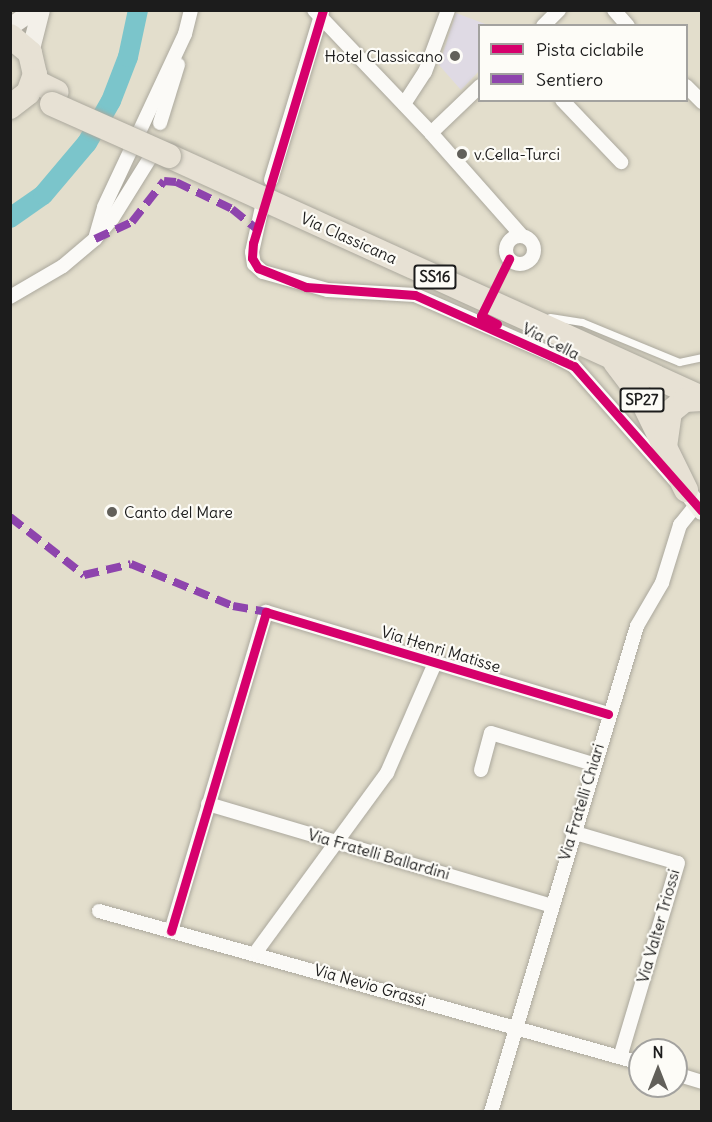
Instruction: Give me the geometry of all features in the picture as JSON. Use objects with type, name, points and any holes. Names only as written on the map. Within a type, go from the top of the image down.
[{"type":"highway","points":[[10,36],[30,53]]},
{"type":"highway","name":"Via Classicana","points":[[30,53],[24,94],[54,98],[702,399]]},
{"type":"highway","name":"Via Classicana","points":[[165,150],[702,385]]},
{"type":"highway","name":"SP27","points":[[609,356],[628,376],[665,450],[695,502]]},
{"type":"highway","name":"SP27","points":[[665,450],[670,412],[685,400],[702,399]]},
{"type":"main road","points":[[10,27],[34,10]]},
{"type":"main road","points":[[30,53],[41,10]]},
{"type":"street","points":[[160,123],[191,10]]},
{"type":"street","points":[[404,104],[425,72],[448,10]]},
{"type":"street","points":[[545,24],[559,10]]},
{"type":"street","points":[[614,10],[626,24]]},
{"type":"street","points":[[319,13],[431,133],[522,236]]},
{"type":"street","points":[[271,180],[319,13]]},
{"type":"street","points":[[95,238],[104,207],[185,34]]},
{"type":"street","points":[[688,87],[702,102]]},
{"type":"street","points":[[431,133],[478,88]]},
{"type":"street","points":[[564,102],[621,162]]},
{"type":"street","points":[[10,297],[63,266],[95,238],[165,150]]},
{"type":"street","name":"Via Cella","points":[[262,207],[252,252],[254,264],[263,272],[295,284],[328,290],[416,295],[574,366],[657,463],[695,502]]},
{"type":"street","name":"Via Fratelli Chiari","points":[[491,1112],[550,905],[637,626],[662,583],[680,525],[695,502]]},
{"type":"street","name":"Via Henri Matisse","points":[[208,804],[266,612],[608,714]]},
{"type":"street","points":[[256,952],[387,773],[435,663]]},
{"type":"street","points":[[480,770],[491,734],[593,764]]},
{"type":"street","points":[[171,931],[208,804]]},
{"type":"street","name":"Via Fratelli Ballardini","points":[[208,804],[550,905]]},
{"type":"street","name":"Via Valter Triossi","points":[[572,832],[678,863],[620,1057]]},
{"type":"street","name":"Via Nevio Grassi","points":[[99,911],[251,955],[256,952],[628,1059]]},
{"type":"lane","points":[[550,317],[582,322],[679,362],[702,357]]},
{"type":"shaded area","points":[[456,13],[485,24],[478,24],[478,72],[461,90],[439,65]]},
{"type":"waterway","points":[[10,218],[43,195],[87,143],[111,101],[128,57],[138,10]]},
{"type":"marked path","points":[[95,239],[132,222],[164,181],[176,182],[232,209],[257,229]]},
{"type":"marked path","points":[[10,517],[84,575],[131,564],[233,606],[266,612]]},
{"type":"cycle path","points":[[323,10],[253,243],[252,258],[258,268],[306,287],[415,295],[574,366],[702,511]]},
{"type":"cycle path","points":[[497,324],[481,316],[509,259]]},
{"type":"cycle path","points":[[171,931],[266,612],[608,714]]},
{"type":"place","name":"Hotel Classicano","points":[[455,56]]},
{"type":"place","name":"v.Cella-Turci","points":[[462,154]]},
{"type":"place","name":"Canto del Mare","points":[[112,512]]}]
